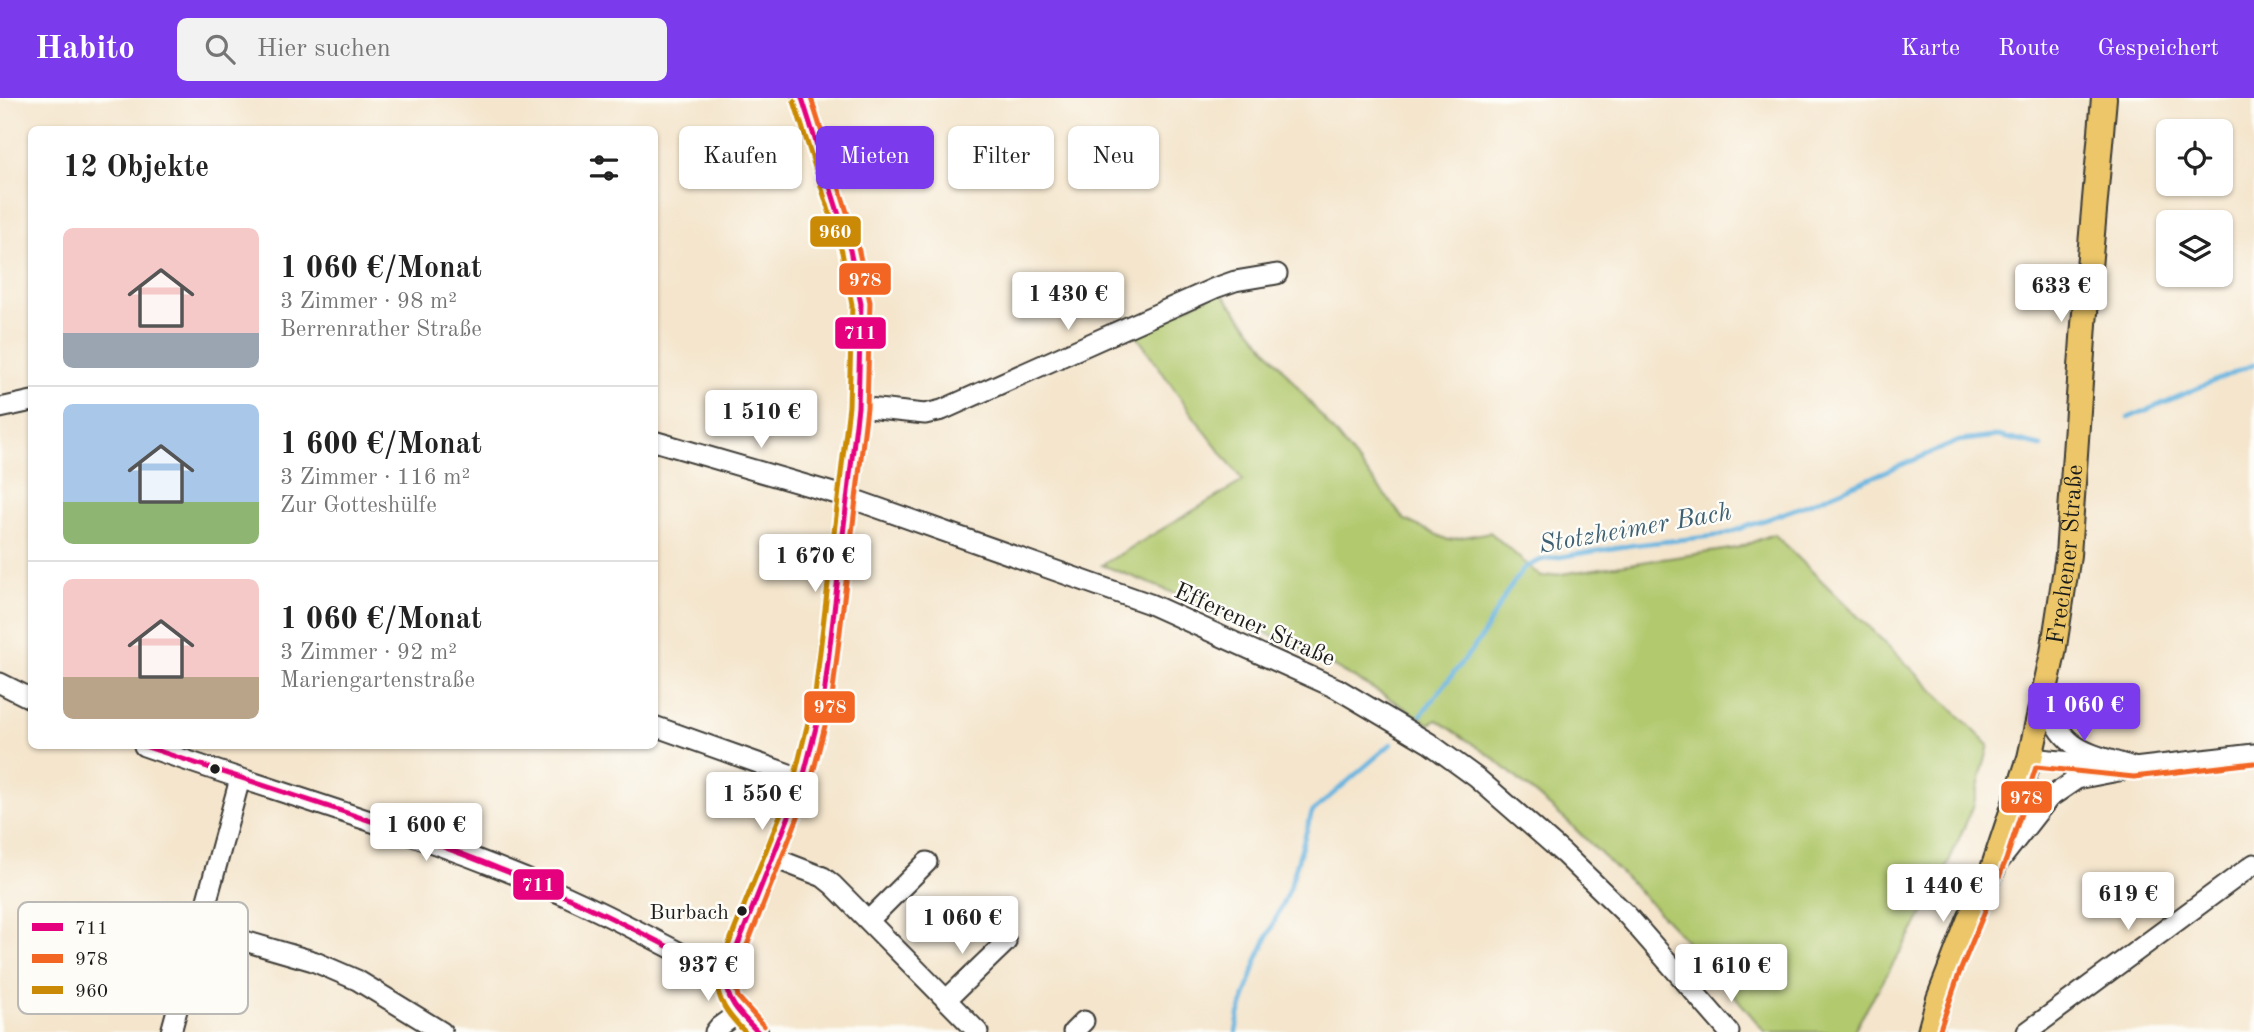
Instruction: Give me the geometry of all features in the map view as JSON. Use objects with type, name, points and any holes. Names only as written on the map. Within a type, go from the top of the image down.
[{"type":"main road","name":"Frechener Straße","points":[[1930,1032],[1969,921],[1993,869],[2030,758],[2045,697],[2068,555],[2081,363],[2104,98]]},
{"type":"street","points":[[758,1032],[728,1000],[724,990],[725,977],[803,779],[824,696],[858,407],[861,304],[850,250],[802,98]]},
{"type":"street","points":[[858,407],[925,414],[942,411],[1215,288],[1235,281],[1277,274]]},
{"type":"street","points":[[0,408],[28,402]]},
{"type":"street","name":"Efferener Straße","points":[[658,442],[848,497],[1150,604],[1338,689],[1429,743],[1477,778],[1564,854],[1627,915],[1729,1032]]},
{"type":"street","points":[[0,683],[28,697]]},
{"type":"street","points":[[2045,697],[2051,717],[2069,742],[2085,752],[2134,768]]},
{"type":"street","points":[[658,727],[803,779]]},
{"type":"street","points":[[153,749],[490,865],[551,890],[667,945],[725,977]]},
{"type":"street","points":[[1993,869],[2049,798],[2077,779],[2134,768],[2254,754]]},
{"type":"street","points":[[2030,758],[2134,768]]},
{"type":"street","points":[[207,902],[240,779]]},
{"type":"street","points":[[774,858],[822,877],[833,885],[978,1032]]},
{"type":"street","points":[[869,920],[928,862]]},
{"type":"street","points":[[2027,1032],[2254,864]]},
{"type":"street","points":[[248,942],[313,961],[357,980],[442,1032]]},
{"type":"street","points":[[946,1000],[1006,942]]},
{"type":"street","points":[[715,1032],[738,1013]]},
{"type":"street","points":[[172,1032],[177,1014]]},
{"type":"green space","points":[[1220,291],[1405,520],[1448,540],[1490,532],[1541,577],[1737,548],[1774,534],[1989,745],[1973,807],[1935,893],[1853,1032],[1765,1032],[1708,964],[1634,886],[1569,823],[1492,757],[1437,720],[1429,724],[1311,655],[1229,616],[1102,565],[1243,481],[1134,332]]},
{"type":"waterway","name":"Stotzheimer Bach","points":[[2128,418],[2254,364]]},
{"type":"waterway","name":"Stotzheimer Bach","points":[[1421,715],[1481,638],[1524,568],[1541,560],[1633,545],[1723,535],[1806,505],[1959,441],[1998,436],[2041,446]]},
{"type":"waterway","name":"Stotzheimer Bach","points":[[1236,1032],[1257,960],[1290,887],[1312,812],[1391,744]]},
{"type":"transit line","name":"711","points":[[758,1032],[731,1001],[725,977],[801,786],[824,696],[858,407],[861,304],[850,250],[802,98]]},
{"type":"transit line","name":"978","points":[[764,1026],[738,997],[734,978],[809,789],[832,698],[867,408],[870,302],[858,247],[811,98]]},
{"type":"transit line","name":"960","points":[[745,1032],[725,1007],[716,976],[793,783],[815,694],[849,406],[852,305],[842,252],[794,101]]},
{"type":"transit line","name":"711","points":[[153,749],[368,820],[500,869],[614,919],[725,977]]},
{"type":"transit line","name":"978","points":[[1939,1032],[1959,974],[2006,860],[2036,767],[2134,777],[2254,763]]},
{"type":"place","name":"Burbach","points":[[742,911]]}]
